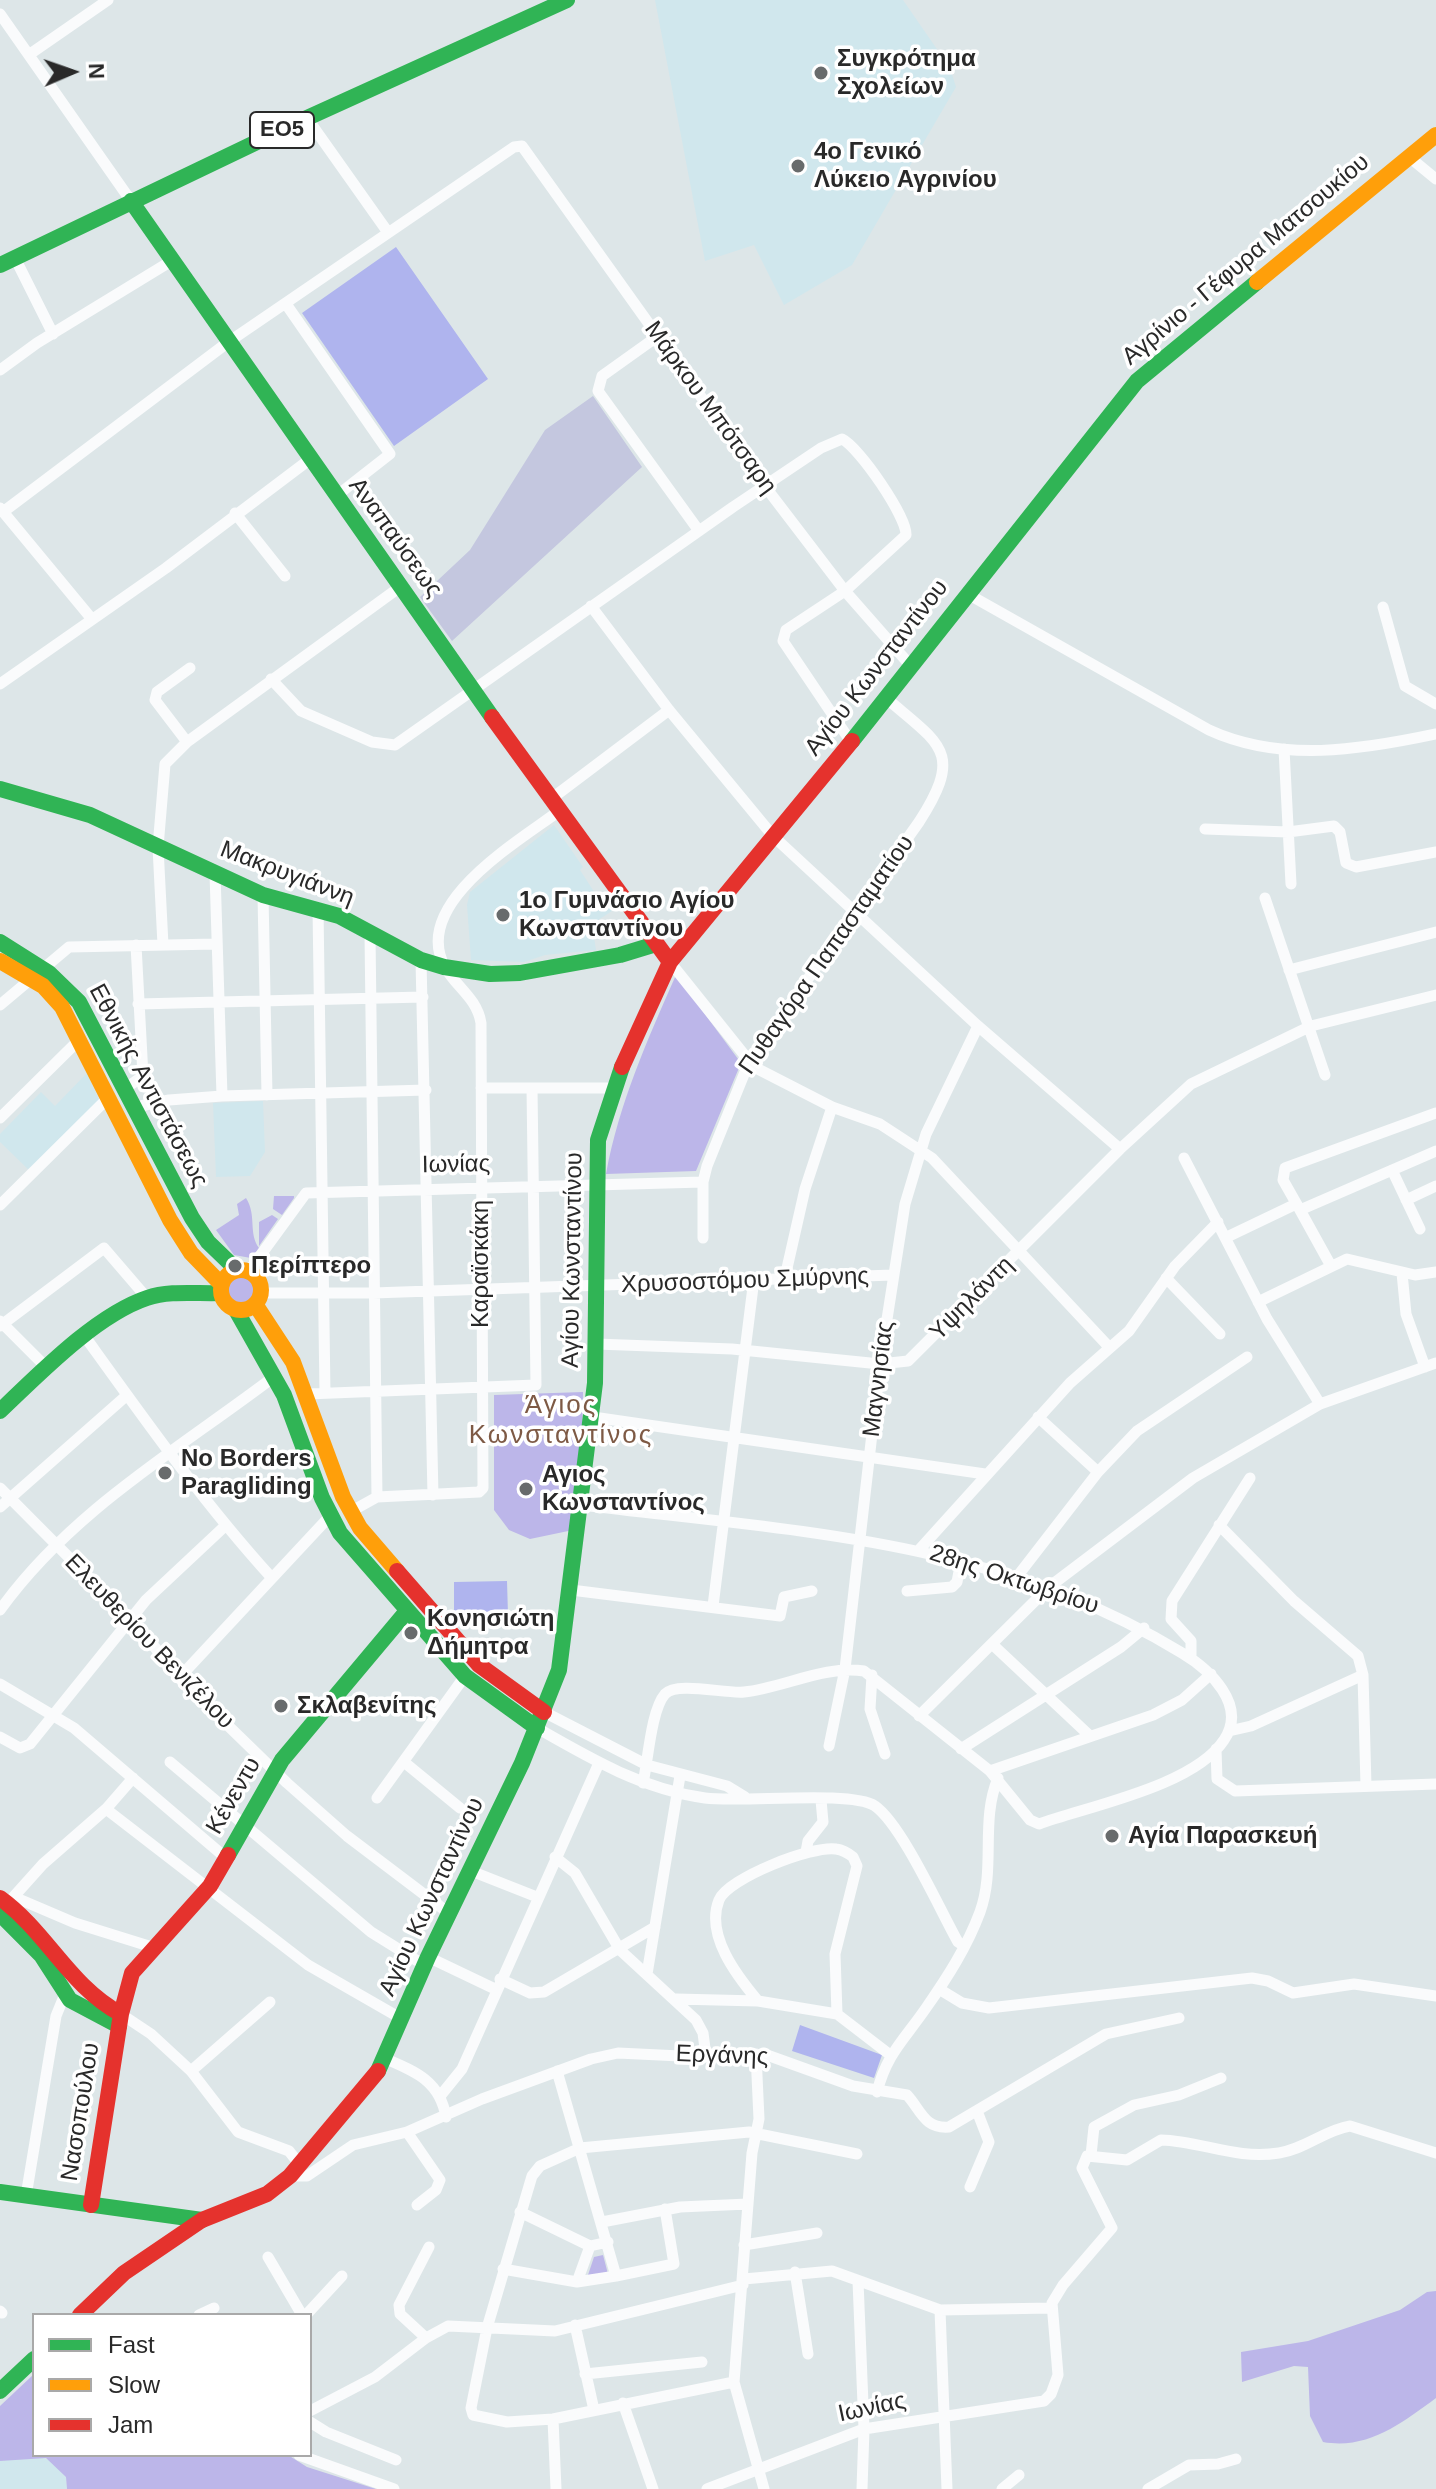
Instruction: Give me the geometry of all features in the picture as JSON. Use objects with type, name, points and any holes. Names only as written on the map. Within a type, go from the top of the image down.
[{"type":"main road","name":"ΕΟ5","points":[[8,262],[536,7],[567,0]]},
{"type":"main road","name":"Αγρίνιο - Γέφυρα Ματσουκίου","points":[[1007,544],[1137,381],[1436,135]]},
{"type":"main road","name":"Αναπαύσεως","points":[[131,201],[309,460],[668,966]]},
{"type":"main road","name":"Αγίου Κωνσταντίνου","points":[[82,2313],[124,2273],[202,2220],[267,2194],[295,2170],[386,2059],[426,1961],[537,1728],[559,1670],[593,1417],[595,1184],[598,1140],[612,1088],[668,966],[1007,544]]},
{"type":"main road","name":"Μακρυγιάννη","points":[[0,789],[90,815],[263,895],[318,908],[421,960],[444,967],[490,974],[520,973],[652,945]]},
{"type":"main road","name":"Εθνικής Αντιστάσεως","points":[[0,942],[35,972],[52,994],[79,1040],[179,1235],[221,1288]]},
{"type":"main road","name":"Εθνικής Αντιστάσεως","points":[[0,961],[35,972],[71,990],[126,1088],[192,1218],[208,1242],[243,1270]]},
{"type":"main road","points":[[537,1728],[465,1676],[353,1549],[330,1516],[275,1376],[236,1310],[224,1302],[221,1288],[226,1275],[243,1270],[260,1282],[258,1298],[307,1394],[350,1512],[389,1563],[479,1665],[544,1712]]},
{"type":"main road","points":[[0,1411],[86,1338],[147,1298],[221,1288]]},
{"type":"main road","points":[[236,1310],[258,1298]]},
{"type":"main road","name":"Κένεντυ","points":[[120,2020],[132,1973],[152,1947],[210,1886],[275,1771],[313,1720],[407,1611]]},
{"type":"main road","points":[[6,1903],[65,1994],[78,2007],[120,2020]]},
{"type":"main road","points":[[6,1903],[39,1934],[85,1993],[120,2020]]},
{"type":"main road","name":"Νασοπούλου","points":[[91,2205],[120,2020]]},
{"type":"main road","points":[[0,2192],[202,2220]]},
{"type":"main road","points":[[0,2391],[32,2361]]},
{"type":"street","points":[[30,54],[108,0]]},
{"type":"street","points":[[0,14],[131,201]]},
{"type":"street","points":[[91,618],[2,510],[227,343],[387,231],[307,118]]},
{"type":"street","name":"Μάρκου Μπότσαρη","points":[[387,231],[518,145],[525,148],[764,485],[845,591],[910,665]]},
{"type":"street","points":[[1408,156],[1436,179]]},
{"type":"street","points":[[0,370],[173,260]]},
{"type":"street","points":[[8,262],[53,334]]},
{"type":"street","points":[[286,304],[390,454],[335,497]]},
{"type":"street","points":[[658,336],[602,376],[598,391],[699,531]]},
{"type":"street","points":[[271,679],[301,711],[389,746],[401,742],[472,688],[764,485],[833,441],[842,439],[855,449],[907,530],[904,540],[845,591],[786,630],[783,641],[851,742]]},
{"type":"street","points":[[0,684],[166,568],[309,460]]},
{"type":"street","points":[[235,513],[285,576]]},
{"type":"street","points":[[163,945],[158,847],[163,768],[187,742],[400,587]]},
{"type":"street","points":[[966,593],[1209,730],[1249,745],[1284,749],[1361,749],[1436,734]]},
{"type":"street","points":[[591,606],[669,710],[773,836],[978,1026],[1120,1149]]},
{"type":"street","points":[[1383,607],[1405,686],[1436,704]]},
{"type":"street","points":[[187,742],[155,700],[157,692],[190,668]]},
{"type":"street","name":"Πυθαγόρα Παπασταματίου","points":[[703,1238],[703,1182],[728,1109],[749,1062],[932,803],[944,770],[944,759],[935,740],[886,698]]},
{"type":"street","points":[[444,967],[440,937],[456,894],[555,805],[669,710]]},
{"type":"street","points":[[1284,749],[1291,884]]},
{"type":"street","points":[[1205,829],[1288,832],[1334,826],[1340,832],[1345,860],[1352,866],[1436,852]]},
{"type":"street","points":[[215,873],[222,1096]]},
{"type":"street","points":[[263,895],[267,1095]]},
{"type":"street","points":[[1265,898],[1311,1026],[1325,1075]]},
{"type":"street","points":[[318,908],[325,1393]]},
{"type":"street","points":[[1289,970],[1436,932]]},
{"type":"street","points":[[370,934],[377,1497]]},
{"type":"street","points":[[0,1005],[35,972],[69,947],[216,944]]},
{"type":"street","points":[[126,1088],[143,1076],[136,945]]},
{"type":"street","points":[[350,1512],[377,1497],[433,1495],[421,960]]},
{"type":"street","points":[[668,966],[749,1062],[832,1107],[880,1124],[943,1168],[1109,1347]]},
{"type":"street","name":"Καραϊσκάκη","points":[[433,1495],[479,1492],[484,1484],[480,1018],[469,997],[444,967]]},
{"type":"street","name":"Υψηλάντη","points":[[596,1344],[746,1350],[880,1364],[903,1362],[914,1356],[1120,1149],[1191,1084],[1311,1026],[1436,995]]},
{"type":"street","points":[[138,1004],[423,997]]},
{"type":"street","name":"Μαγνησίας","points":[[829,1746],[845,1669],[893,1275],[920,1150],[978,1026]]},
{"type":"street","points":[[0,1118],[79,1040]]},
{"type":"street","points":[[481,1088],[612,1088]]},
{"type":"street","points":[[307,1394],[536,1385],[532,1088]]},
{"type":"street","points":[[136,1107],[169,1100],[222,1096],[426,1090]]},
{"type":"street","points":[[0,1205],[109,1097]]},
{"type":"street","points":[[785,1277],[805,1189],[832,1107]]},
{"type":"street","points":[[1331,1266],[1283,1180],[1285,1168],[1436,1113]]},
{"type":"street","points":[[1227,1237],[1436,1151]]},
{"type":"street","points":[[1184,1158],[1258,1302],[1320,1404]]},
{"type":"street","points":[[1392,1170],[1420,1229]]},
{"type":"street","name":"Ιωνίας","points":[[243,1270],[304,1194],[703,1182]]},
{"type":"street","points":[[1406,1200],[1436,1186]]},
{"type":"street","points":[[919,1550],[1038,1417],[1129,1331],[1166,1278],[1218,1222]]},
{"type":"street","points":[[48,1369],[1,1324],[104,1248],[147,1298]]},
{"type":"street","points":[[1258,1302],[1352,1258],[1402,1273],[1421,1276],[1436,1272]]},
{"type":"street","points":[[919,1716],[1049,1587],[1193,1478],[1320,1404],[1431,1365],[1406,1314],[1402,1273]]},
{"type":"street","name":"Χρυσοστόμου Σμύρνης","points":[[258,1298],[893,1275]]},
{"type":"street","points":[[1166,1278],[1220,1334]]},
{"type":"street","points":[[713,1606],[754,1279]]},
{"type":"street","points":[[86,1338],[167,1452],[225,1526],[271,1577]]},
{"type":"street","points":[[1016,1578],[1098,1472],[1151,1419],[1247,1357]]},
{"type":"street","points":[[0,1610],[57,1547],[115,1493],[167,1452],[275,1376]]},
{"type":"street","points":[[0,1507],[4,1492],[127,1395]]},
{"type":"street","points":[[593,1417],[985,1474]]},
{"type":"street","points":[[1038,1417],[1098,1472]]},
{"type":"street","points":[[1191,1658],[1191,1641],[1173,1623],[1169,1611],[1178,1589],[1250,1478]]},
{"type":"street","name":"Ελευθερίου Βενιζέλου","points":[[4,1492],[131,1619],[179,1678],[275,1771],[347,1836],[450,1914]]},
{"type":"street","name":"28ης Οκτωβρίου","points":[[582,1505],[859,1539],[919,1550],[1049,1587],[1144,1628],[1191,1658],[1211,1674],[1228,1701],[1229,1731]]},
{"type":"street","points":[[179,1678],[330,1516]]},
{"type":"street","points":[[1219,1525],[1294,1601],[1355,1653],[1363,1675],[1366,1786]]},
{"type":"street","points":[[0,1737],[13,1746],[30,1744],[146,1600],[225,1526]]},
{"type":"street","points":[[907,1591],[952,1587],[957,1582],[961,1561]]},
{"type":"street","points":[[571,1590],[780,1616],[784,1597],[812,1591]]},
{"type":"street","points":[[961,1749],[1049,1694],[1144,1628]]},
{"type":"street","points":[[992,1644],[1049,1694],[1090,1736]]},
{"type":"street","points":[[643,1783],[659,1707],[670,1690],[744,1692],[845,1669],[872,1675],[994,1774],[1035,1823],[1157,1786],[1216,1749],[1229,1731],[1251,1726],[1363,1675]]},
{"type":"street","points":[[994,1774],[1175,1704],[1211,1674]]},
{"type":"street","points":[[872,1675],[872,1721],[885,1754]]},
{"type":"street","points":[[377,1798],[465,1676]]},
{"type":"street","points":[[0,1684],[55,1716],[226,1858]]},
{"type":"street","points":[[544,1712],[647,1765],[727,1786],[746,1798]]},
{"type":"street","points":[[537,1728],[599,1763],[643,1783],[677,1793],[723,1800],[856,1799],[872,1804],[885,1814],[958,1942],[964,1946]]},
{"type":"street","points":[[1216,1749],[1217,1779],[1233,1791],[1436,1784]]},
{"type":"street","points":[[170,1762],[371,1932],[426,1961],[530,1993],[544,1992],[655,1927]]},
{"type":"street","points":[[404,1762],[460,1808]]},
{"type":"street","points":[[441,2095],[458,2077],[599,1763]]},
{"type":"street","points":[[877,2092],[889,2054],[939,1989],[964,1946],[985,1898],[989,1803],[994,1774]]},
{"type":"street","points":[[647,1974],[680,1776]]},
{"type":"street","points":[[133,1778],[106,1809],[43,1864],[6,1903],[152,1947]]},
{"type":"street","points":[[806,1852],[808,1841],[823,1822],[821,1800]]},
{"type":"street","points":[[106,1809],[210,1886],[308,1965],[402,2019]]},
{"type":"street","points":[[758,2001],[736,1974],[721,1942],[718,1906],[731,1887],[806,1852],[837,1849],[853,1857],[857,1865],[835,1954],[837,2014]]},
{"type":"street","points":[[555,1857],[575,1873],[620,1950],[676,1999],[700,2027],[706,2056]]},
{"type":"street","points":[[471,1871],[537,1897]]},
{"type":"street","points":[[939,1989],[962,2003],[989,2008],[1252,1978],[1268,1981],[1293,1993],[1354,1984],[1436,1996]]},
{"type":"street","points":[[26,2196],[56,2016],[65,1994]]},
{"type":"street","points":[[676,1999],[758,2001],[837,2014],[889,2054]]},
{"type":"street","points":[[191,2071],[270,2002]]},
{"type":"street","name":"Εργάνης","points":[[295,2170],[307,2176],[353,2145],[407,2132],[482,2099],[557,2071],[618,2053],[756,2054],[776,2057],[877,2092],[907,2095],[924,2119],[936,2127],[953,2125],[1106,2034],[1131,2026],[1179,2018]]},
{"type":"street","points":[[120,2020],[140,2027],[191,2071],[238,2132],[246,2138],[289,2151],[295,2170]]},
{"type":"street","points":[[756,2054],[757,2132],[752,2153],[734,2382],[764,2489]]},
{"type":"street","points":[[386,2059],[426,2078],[441,2095],[446,2117]]},
{"type":"street","points":[[557,2071],[616,2276]]},
{"type":"street","points":[[1091,2155],[1094,2127],[1134,2105],[1179,2095],[1221,2078]]},
{"type":"street","points":[[970,2187],[989,2142],[977,2111]]},
{"type":"street","points":[[333,2126],[353,2145]]},
{"type":"street","points":[[312,2410],[375,2377],[426,2338],[448,2326],[540,2333],[795,2272],[832,2271],[940,2310],[1051,2308],[1063,2285],[1112,2230],[1111,2220],[1082,2168],[1083,2160],[1091,2155],[1127,2160],[1161,2140],[1225,2154],[1287,2151],[1350,2126],[1436,2153]]},
{"type":"street","points":[[407,2132],[440,2180],[436,2190],[417,2205]]},
{"type":"street","points":[[734,2382],[553,2419],[507,2422],[477,2417],[471,2408],[487,2328],[520,2212],[536,2169],[580,2148],[757,2132],[857,2154]]},
{"type":"street","points":[[602,2222],[665,2209],[748,2204]]},
{"type":"street","points":[[503,2269],[577,2282],[674,2264],[665,2209]]},
{"type":"street","points":[[520,2212],[590,2246],[608,2242]]},
{"type":"street","points":[[744,2245],[817,2233]]},
{"type":"street","points":[[577,2282],[590,2246]]},
{"type":"street","points":[[426,2338],[400,2314],[399,2305],[429,2247]]},
{"type":"street","points":[[268,2257],[303,2313]]},
{"type":"street","points":[[795,2272],[808,2354]]},
{"type":"street","points":[[306,2313],[342,2276]]},
{"type":"street","points":[[858,2281],[864,2429],[862,2489]]},
{"type":"street","points":[[203,2313],[214,2308]]},
{"type":"street","name":"Ιωνίας","points":[[707,2489],[864,2429],[1035,2404],[1051,2394],[1056,2384],[1058,2361],[1051,2308]]},
{"type":"street","points":[[940,2310],[947,2415],[947,2489]]},
{"type":"street","points":[[575,2325],[594,2410]]},
{"type":"street","points":[[585,2374],[702,2362]]},
{"type":"street","points":[[623,2403],[653,2489]]},
{"type":"street","points":[[553,2419],[556,2489]]},
{"type":"street","points":[[312,2423],[326,2432],[396,2460]]},
{"type":"street","points":[[305,2457],[394,2489]]},
{"type":"street","points":[[1148,2489],[1189,2465],[1218,2464],[1236,2459]]},
{"type":"street","points":[[1002,2489],[1019,2475]]},
{"type":"shaded area","name":"4ο Γενικό Λύκειο Αγρινίου","points":[[655,0],[903,0],[950,68],[956,87],[852,265],[784,305],[754,245],[705,261]]},
{"type":"shaded area","points":[[396,247],[488,379],[394,446],[302,313]]},
{"type":"shaded area","points":[[593,396],[642,467],[452,641],[420,597],[470,550],[545,430]]},
{"type":"shaded area","points":[[554,825],[583,867],[580,870],[602,904],[606,902],[612,911],[592,924],[596,950],[545,955],[524,962],[471,960],[467,905],[470,892]]},
{"type":"shaded area","points":[[676,975],[741,1063],[696,1171],[606,1174],[626,1097]]},
{"type":"shaded area","points":[[87,1073],[100,1102],[31,1172],[0,1142],[0,1134],[41,1092],[55,1106]]},
{"type":"shaded area","points":[[263,1101],[265,1152],[250,1176],[216,1177],[213,1103]]},
{"type":"shaded area","points":[[274,1196],[294,1196],[282,1215],[273,1209]]},
{"type":"shaded area","points":[[246,1198],[259,1248],[251,1258],[234,1255],[216,1230],[239,1215],[237,1204]]},
{"type":"shaded area","points":[[272,1215],[278,1219],[259,1246],[259,1222]]},
{"type":"shaded area","points":[[241,1277],[250,1281],[254,1290],[250,1299],[241,1303],[232,1299],[228,1290],[232,1281]]},
{"type":"shaded area","points":[[583,1392],[582,1446],[573,1530],[530,1539],[509,1530],[494,1510],[494,1395]]},
{"type":"shaded area","points":[[507,1581],[508,1615],[454,1616],[454,1582]]},
{"type":"shaded area","points":[[800,2025],[882,2055],[874,2078],[792,2051]]},
{"type":"shaded area","points":[[603,2255],[608,2274],[588,2275],[594,2257]]},
{"type":"shaded area","points":[[1436,2291],[1436,2398],[1384,2432],[1355,2442],[1323,2442],[1310,2416],[1308,2367],[1294,2366],[1242,2382],[1241,2352],[1308,2341],[1400,2310],[1427,2292]]},
{"type":"shaded area","points":[[32,2376],[32,2457],[291,2457],[307,2467],[376,2489],[67,2489],[66,2477],[46,2458],[0,2461],[0,2406]]},
{"type":"shaded area","points":[[32,2457],[52,2461],[66,2477],[67,2489],[0,2489],[0,2461]]},
{"type":"traffic: fast","points":[[0,265],[307,118],[567,0]]},
{"type":"traffic: fast","points":[[131,201],[492,717]]},
{"type":"traffic: fast","points":[[852,741],[1137,381],[1257,282]]},
{"type":"traffic: fast","points":[[0,789],[90,815],[263,895],[339,916],[421,960],[444,967],[490,974],[520,973],[620,955],[656,944]]},
{"type":"traffic: fast","points":[[0,942],[49,973],[79,1002],[192,1218],[208,1242],[237,1270]]},
{"type":"traffic: fast","points":[[378,2071],[428,1957],[522,1763],[559,1670],[595,1383],[598,1140],[622,1067]]},
{"type":"traffic: fast","points":[[0,1411],[88,1331],[128,1306],[165,1294],[221,1293]]},
{"type":"traffic: fast","points":[[236,1310],[284,1395],[322,1498],[340,1533],[465,1676],[537,1728]]},
{"type":"traffic: fast","points":[[228,1855],[282,1760],[407,1611]]},
{"type":"traffic: fast","points":[[0,1914],[41,1955],[70,2000],[119,2026]]},
{"type":"traffic: fast","points":[[0,2192],[202,2220]]},
{"type":"traffic: fast","points":[[0,2391],[32,2361]]},
{"type":"traffic: slow","points":[[1257,282],[1436,135]]},
{"type":"traffic: slow","points":[[0,961],[43,986],[62,1007],[170,1220],[191,1253],[221,1284]]},
{"type":"traffic: slow","points":[[241,1270],[255,1276],[261,1290],[255,1304],[241,1310],[227,1304],[221,1290],[227,1276],[241,1270]]},
{"type":"traffic: slow","points":[[255,1304],[293,1362],[343,1497],[360,1528],[397,1571]]},
{"type":"traffic: jam","points":[[492,717],[670,962]]},
{"type":"traffic: jam","points":[[622,1067],[670,962],[852,741]]},
{"type":"traffic: jam","points":[[397,1571],[479,1665],[544,1712]]},
{"type":"traffic: jam","points":[[91,2205],[121,2014],[132,1973],[210,1886],[228,1855]]},
{"type":"traffic: jam","points":[[0,1898],[17,1912],[87,1989],[121,2014]]},
{"type":"traffic: jam","points":[[82,2313],[124,2273],[202,2220],[267,2194],[290,2176],[378,2071]]},
{"type":"place","name":"Συγκρότημα Σχολείων","points":[[821,73]]},
{"type":"place","name":"4ο Γενικό Λύκειο Αγρινίου","points":[[798,166]]},
{"type":"place","name":"1ο Γυμνάσιο Αγίου Κωνσταντίνου","points":[[503,915]]},
{"type":"place","name":"Περίπτερο","points":[[235,1266]]},
{"type":"place","name":"No Borders Paragliding","points":[[165,1473]]},
{"type":"place","name":"Αγιος Κωνσταντίνος","points":[[526,1489]]},
{"type":"place","name":"Κονησιώτη Δήμητρα","points":[[411,1633]]},
{"type":"place","name":"Σκλαβενίτης","points":[[281,1706]]},
{"type":"place","name":"Αγία Παρασκευή","points":[[1112,1836]]},
{"type":"district","name":"Άγιος Κωνσταντίνος","points":[[561,1421]]}]
